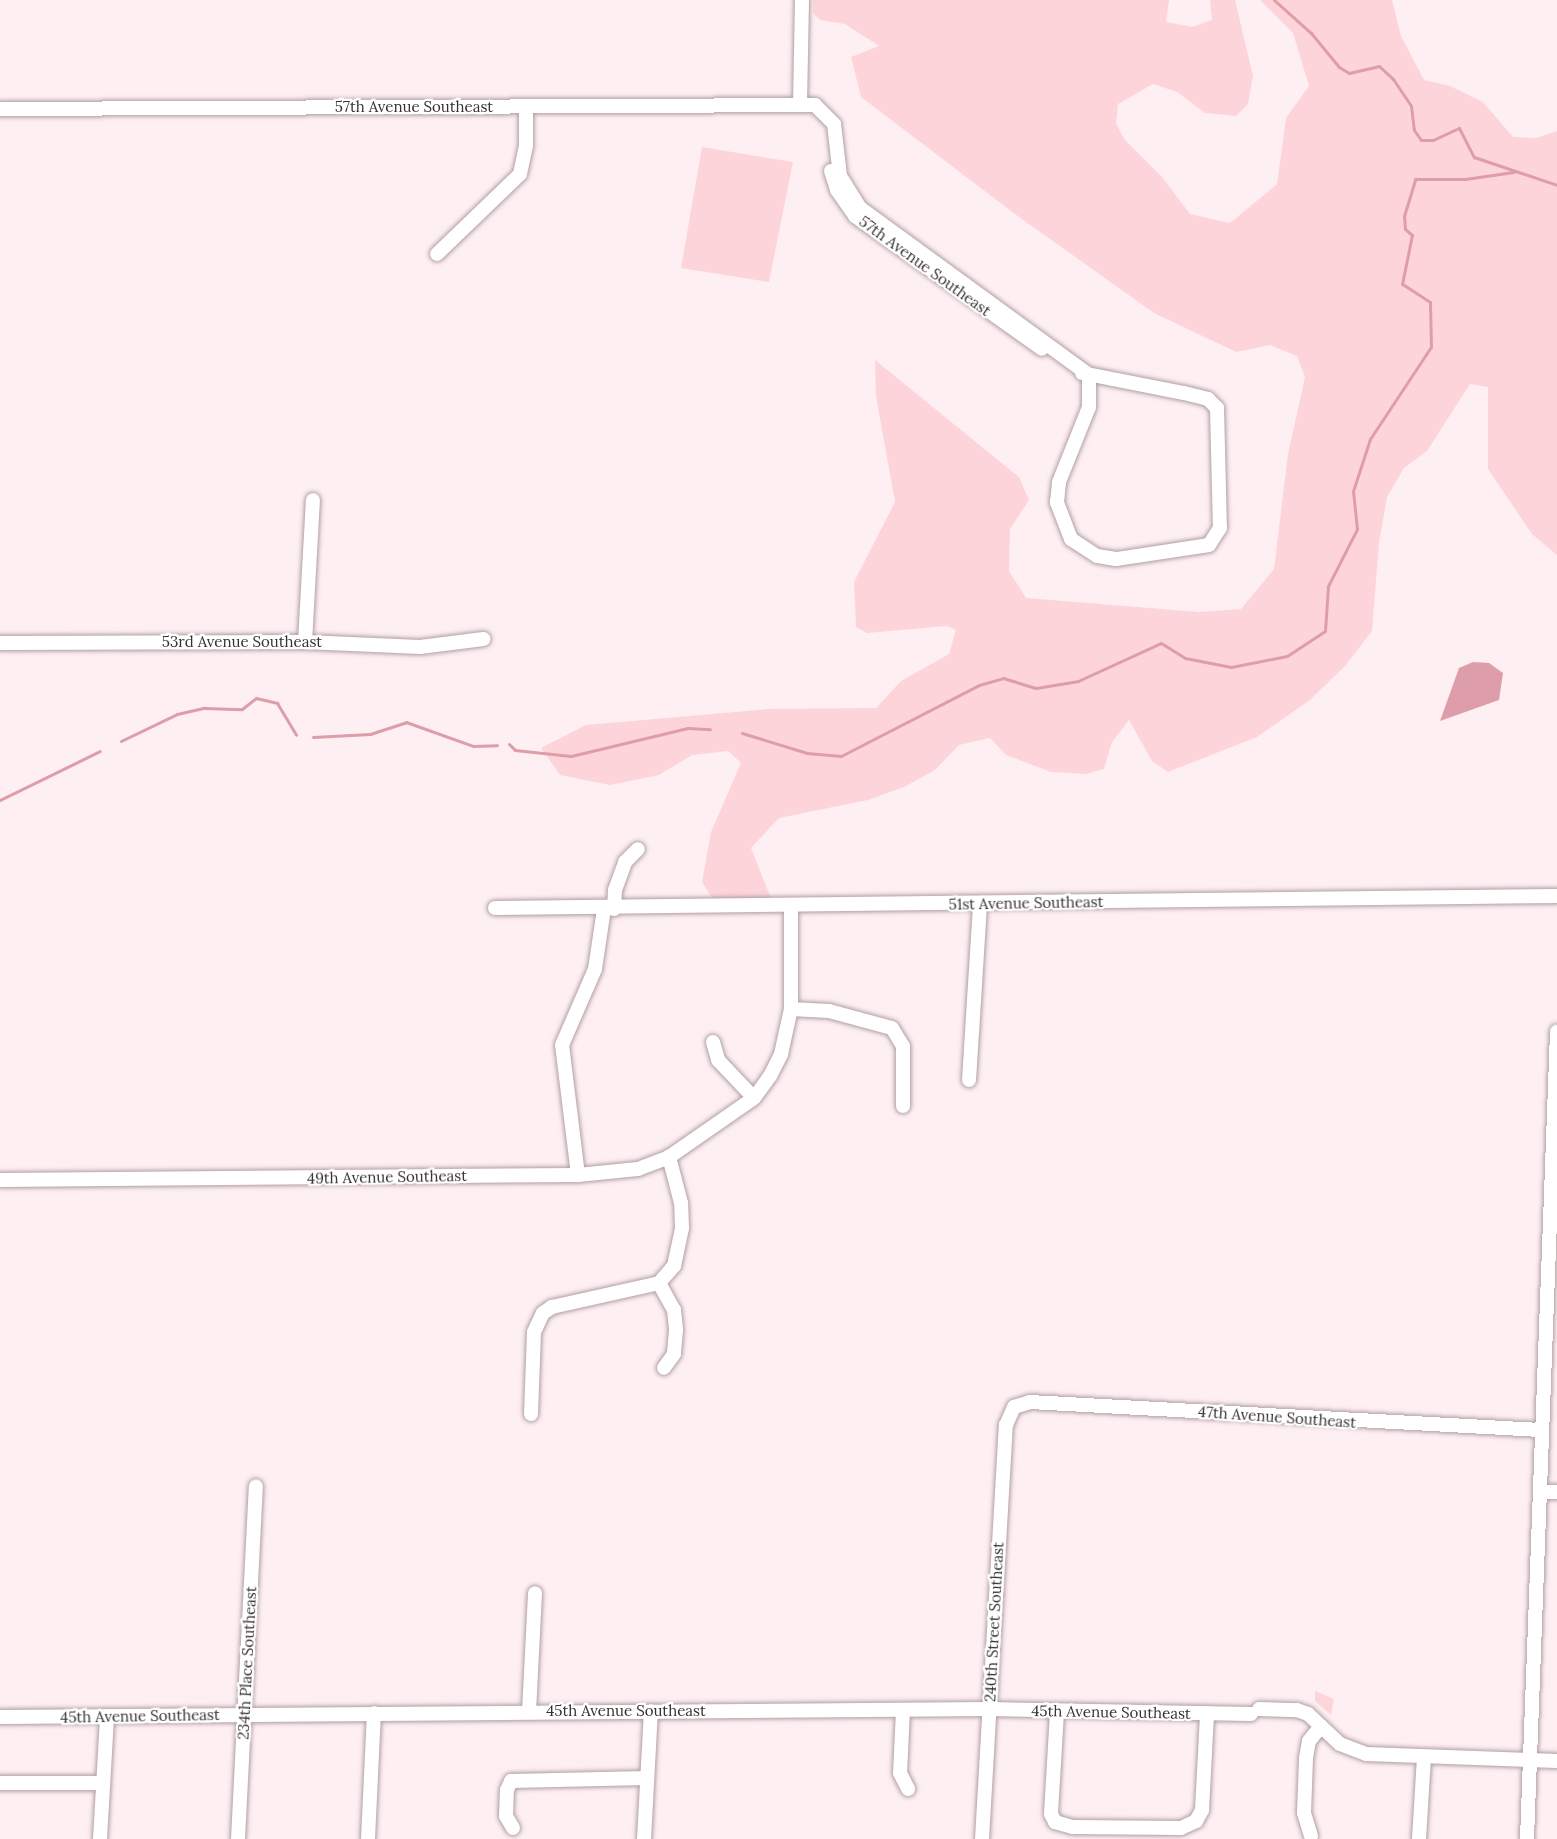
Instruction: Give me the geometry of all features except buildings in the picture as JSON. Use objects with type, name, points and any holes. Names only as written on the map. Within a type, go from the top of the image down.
[{"type":"street","points":[[800,104],[802,0]]},
{"type":"street","name":"57th Avenue Southeast","points":[[0,109],[815,105],[826,112],[827,158],[837,190],[855,216],[936,268],[1005,317],[1072,369],[1089,375],[1107,375],[1208,399],[1218,408],[1220,528],[1216,538],[1198,548],[1116,559],[1097,556],[1071,539],[1057,502],[1059,482],[1089,407],[1089,375]]},
{"type":"street","points":[[437,254],[520,174],[526,145],[526,106]]},
{"type":"street","points":[[305,642],[312,500]]},
{"type":"street","name":"53rd Avenue Southeast","points":[[0,643],[305,642],[420,647],[483,639]]},
{"type":"street","points":[[578,1175],[562,1045],[595,969],[609,909],[625,862],[638,849]]},
{"type":"street","name":"51st Avenue Southeast","points":[[495,908],[791,908],[1557,896]]},
{"type":"street","points":[[969,1080],[980,904]]},
{"type":"street","points":[[713,1042],[718,1060],[754,1098],[781,1054],[791,1009],[791,908]]},
{"type":"street","points":[[791,1009],[829,1011],[892,1028],[903,1046],[903,1106]]},
{"type":"street","points":[[1527,1839],[1541,1430],[1555,1164],[1557,1032]]},
{"type":"street","name":"49th Avenue Southeast","points":[[0,1180],[578,1175],[638,1169],[669,1156],[754,1098]]},
{"type":"street","points":[[531,1414],[534,1332],[543,1313],[552,1307],[660,1283],[674,1266],[682,1228],[681,1203],[669,1156]]},
{"type":"street","points":[[660,1283],[674,1310],[676,1330],[674,1354],[664,1368]]},
{"type":"street","name":"47th Avenue Southeast","points":[[1014,1407],[1041,1403],[1541,1430]]},
{"type":"street","name":"240th Street Southeast","points":[[982,1839],[1006,1425],[1014,1407]]},
{"type":"street","name":"234th Place Southeast","points":[[238,1839],[256,1486]]},
{"type":"street","points":[[1540,1492],[1557,1492]]},
{"type":"street","points":[[529,1712],[535,1593]]},
{"type":"street","name":"45th Avenue Southeast","points":[[0,1717],[989,1709],[1207,1713],[1297,1710],[1321,1726],[1340,1743],[1366,1754],[1557,1761]]},
{"type":"street","points":[[903,1710],[900,1773],[908,1789]]},
{"type":"street","points":[[644,1839],[651,1711]]},
{"type":"street","points":[[1057,1712],[1051,1814],[1055,1822],[1073,1827],[1181,1828],[1196,1821],[1202,1810],[1207,1713]]},
{"type":"street","points":[[368,1839],[374,1713]]},
{"type":"street","points":[[100,1839],[107,1716]]},
{"type":"street","points":[[1311,1836],[1304,1813],[1306,1758],[1309,1741],[1321,1726]]},
{"type":"street","points":[[1419,1839],[1424,1757]]},
{"type":"street","points":[[513,1828],[506,1816],[507,1790],[511,1781],[647,1778]]},
{"type":"street","points":[[0,1783],[103,1782]]},
{"type":"shaded area","points":[[813,0],[1169,0],[1166,22],[1192,27],[1212,20],[1210,0],[1235,0],[1253,76],[1248,104],[1236,116],[1205,113],[1177,92],[1153,84],[1118,104],[1116,123],[1124,139],[1162,177],[1190,214],[1230,223],[1277,184],[1286,118],[1309,86],[1293,33],[1260,0],[1392,0],[1401,36],[1424,80],[1450,86],[1483,102],[1513,137],[1536,138],[1557,131],[1557,555],[1532,534],[1488,469],[1488,387],[1470,384],[1427,451],[1404,468],[1387,497],[1379,543],[1372,631],[1345,666],[1310,700],[1257,737],[1168,772],[1152,761],[1129,720],[1112,742],[1104,769],[1086,774],[1051,772],[1006,755],[990,738],[959,745],[935,770],[904,787],[868,800],[779,818],[751,848],[774,906],[718,907],[702,882],[711,832],[741,763],[728,751],[692,755],[659,775],[610,785],[560,775],[541,748],[586,725],[769,709],[876,708],[901,681],[949,654],[956,630],[947,626],[867,633],[856,627],[854,582],[895,502],[876,396],[875,360],[1019,477],[1029,500],[1010,529],[1009,571],[1026,598],[1199,612],[1241,609],[1274,569],[1288,454],[1305,377],[1297,356],[1270,345],[1236,352],[1154,313],[1015,214],[861,97],[851,57],[879,46],[845,24],[820,20],[813,13]]},
{"type":"shaded area","points":[[702,147],[793,162],[769,282],[681,268]]},
{"type":"shaded area","points":[[1473,662],[1489,663],[1503,673],[1499,700],[1440,721],[1459,668]]},
{"type":"shaded area","points":[[1315,1691],[1334,1699],[1331,1715],[1315,1701]]},
{"type":"waterway","points":[[1274,0],[1311,33],[1339,67],[1349,73],[1379,66],[1393,79],[1411,106],[1414,130],[1421,140],[1433,140],[1459,128],[1474,157],[1557,185]]},
{"type":"waterway","points":[[742,733],[807,753],[841,756],[979,685],[1003,678],[1036,688],[1078,681],[1161,643],[1185,658],[1231,667],[1287,656],[1325,631],[1328,586],[1357,529],[1353,491],[1370,439],[1431,347],[1430,302],[1402,284],[1412,235],[1405,229],[1404,216],[1415,179],[1465,179],[1514,172]]},
{"type":"waterway","points":[[121,741],[177,714],[204,708],[242,709],[256,698],[277,703],[296,735]]},
{"type":"waterway","points":[[313,737],[370,734],[406,722],[473,746],[497,745]]},
{"type":"waterway","points":[[509,744],[515,750],[571,756],[688,728],[710,729]]},
{"type":"waterway","points":[[0,800],[100,751]]}]
